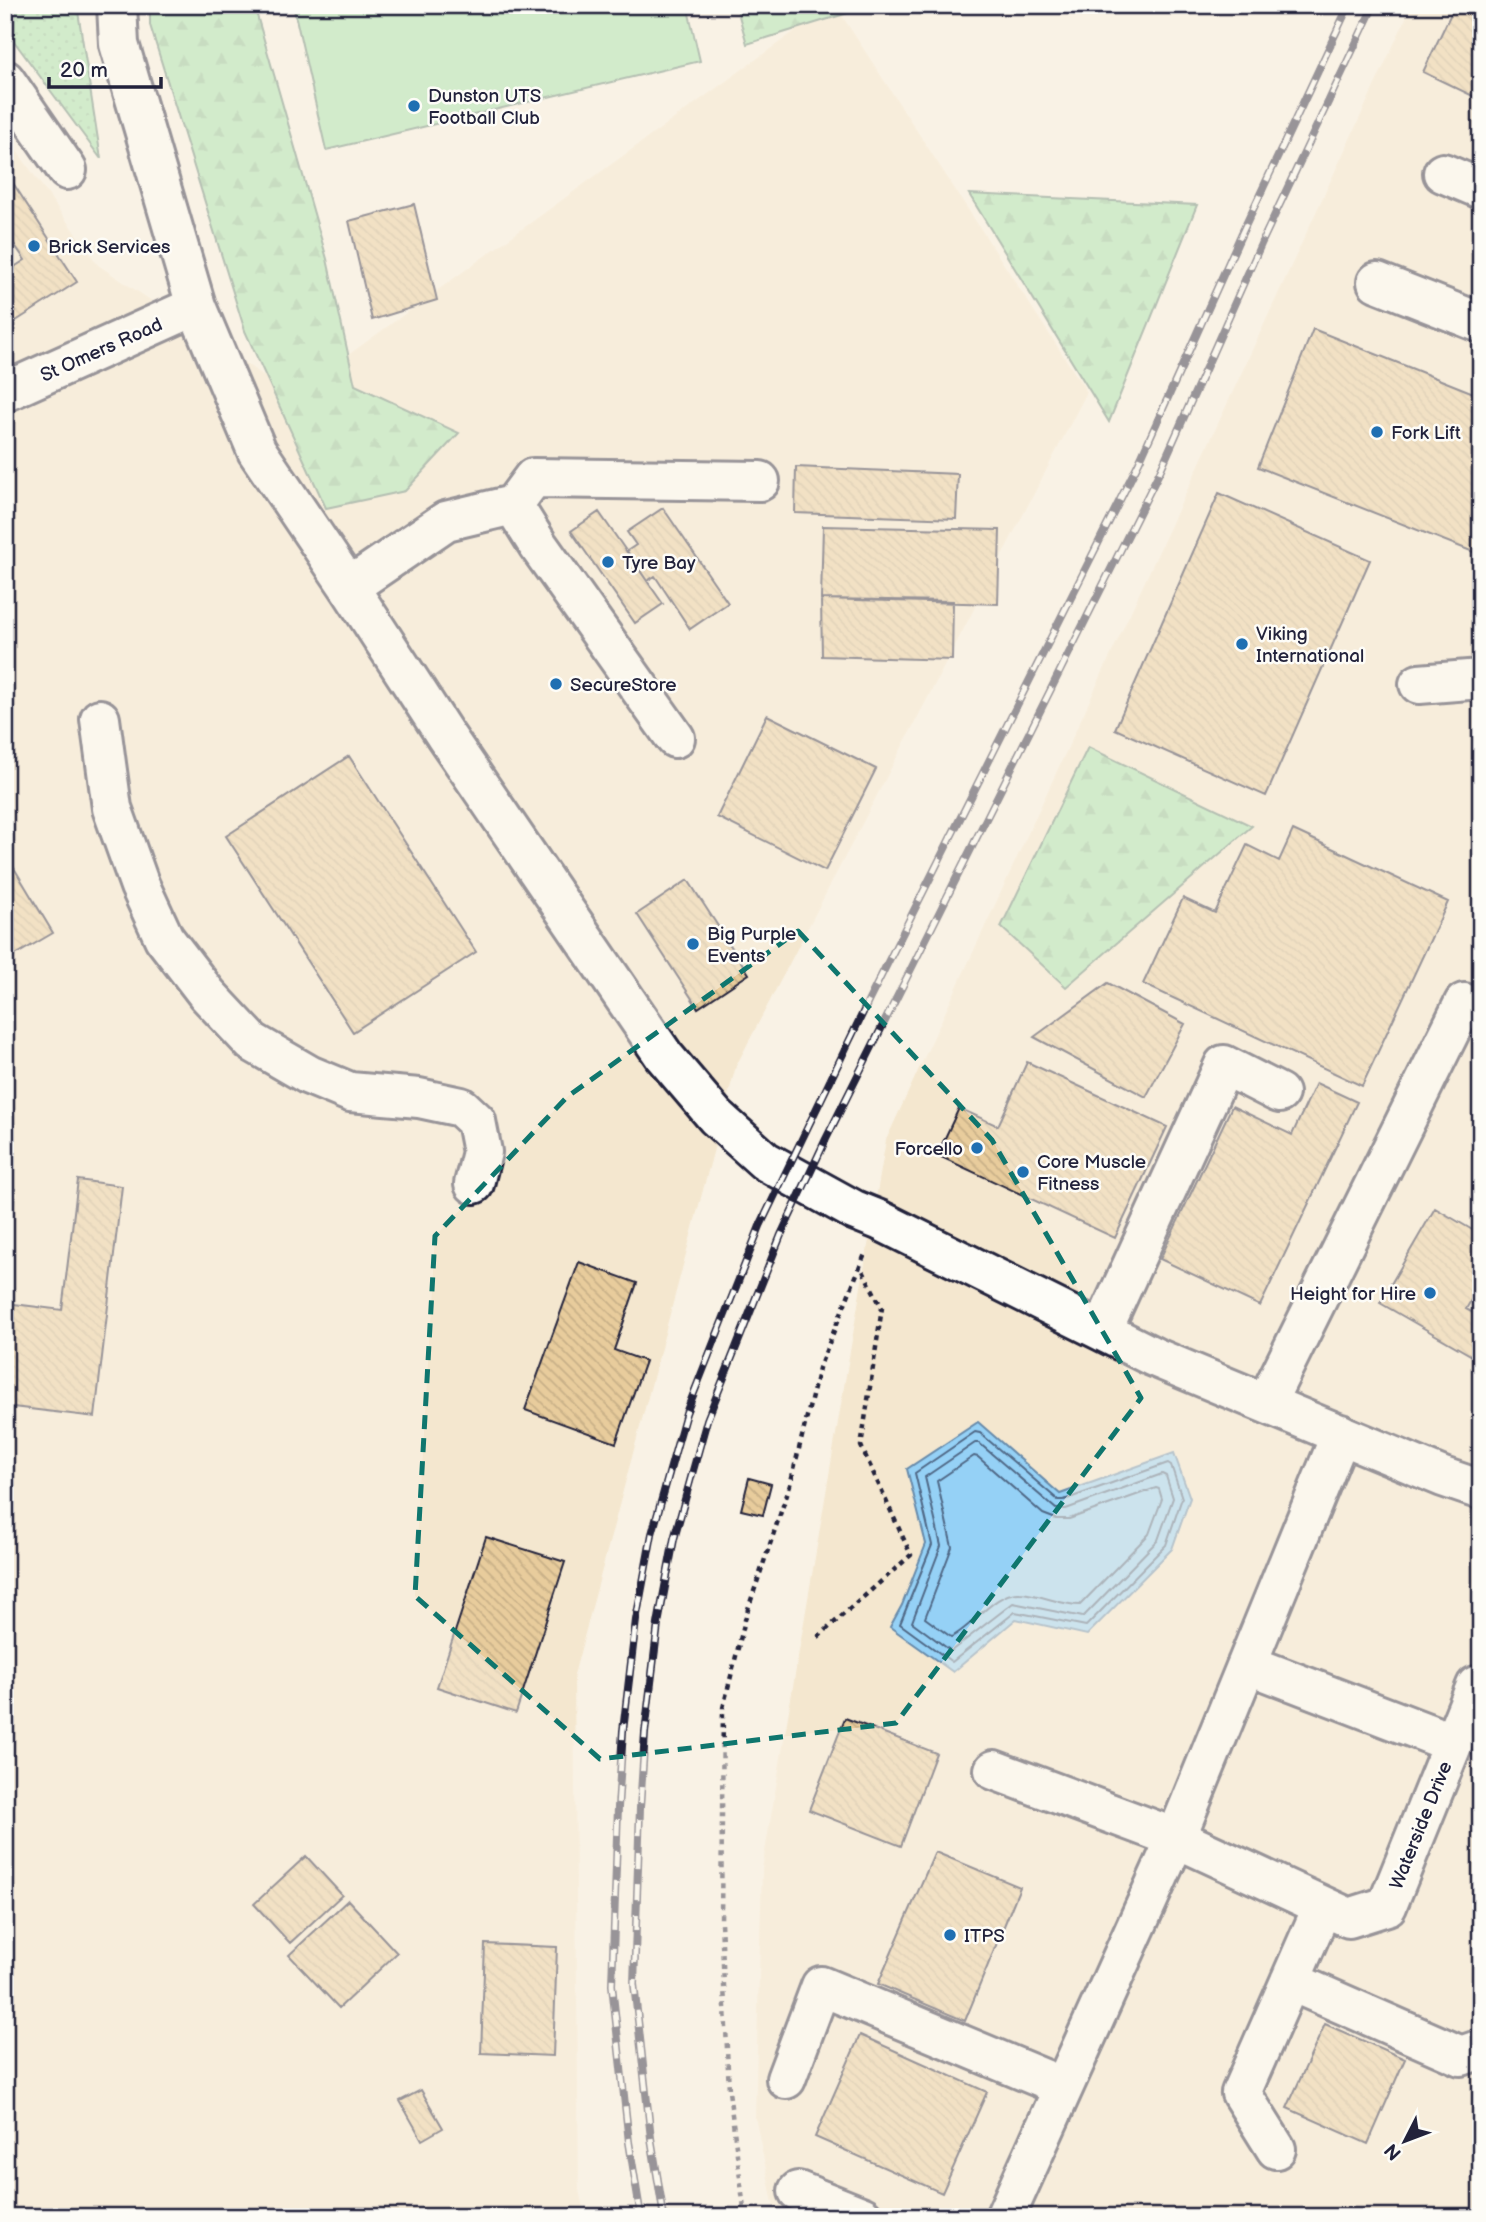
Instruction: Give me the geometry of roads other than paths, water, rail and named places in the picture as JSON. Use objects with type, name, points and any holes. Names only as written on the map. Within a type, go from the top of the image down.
[{"type":"street","points":[[117,5],[119,44],[197,306],[257,451],[445,735],[673,1066],[716,1117],[765,1161],[854,1210],[1154,1357],[1443,1477],[1481,1490]]},
{"type":"street","points":[[5,80],[67,170]]},
{"type":"street","points":[[1443,173],[1481,189]]},
{"type":"street","points":[[1377,282],[1481,323]]},
{"type":"street","name":"St Omers Road","points":[[5,392],[197,306]]},
{"type":"street","points":[[349,587],[446,521],[513,505],[533,478],[760,481]]},
{"type":"street","points":[[513,505],[538,545],[675,738]]},
{"type":"street","points":[[1419,684],[1481,679]]},
{"type":"street","points":[[100,719],[112,808],[140,886],[164,938],[207,994],[252,1042],[309,1075],[350,1092],[419,1098],[461,1108],[477,1121],[482,1152],[474,1184]]},
{"type":"street","points":[[1266,1404],[1464,1003]]},
{"type":"street","points":[[1102,1331],[1224,1065],[1279,1093]]},
{"type":"street","points":[[1005,2217],[1176,1838],[1341,1434]]},
{"type":"street","points":[[1247,1664],[1453,1743]]},
{"type":"street","name":"Waterside Drive","points":[[994,1770],[1176,1838],[1349,1918],[1387,1906],[1476,1686]]},
{"type":"street","points":[[1276,2149],[1241,2093],[1323,1906]]},
{"type":"street","points":[[1290,1981],[1461,2056],[1481,2049]]},
{"type":"street","points":[[786,2079],[821,1986],[1063,2087]]},
{"type":"street","points":[[797,2191],[863,2217]]},
{"type":"water","points":[[978,1422],[1060,1494],[1174,1453],[1190,1498],[1172,1549],[1087,1635],[1016,1619],[953,1672],[890,1627],[902,1605],[926,1544],[907,1469]]},
{"type":"railway","points":[[641,2217],[629,2142],[612,1985],[618,1807],[623,1731],[636,1620],[652,1534],[686,1413],[760,1226],[869,1000],[1139,462],[1349,5]]},
{"type":"railway","points":[[664,2217],[651,2138],[634,1984],[640,1808],[645,1733],[658,1624],[674,1539],[707,1420],[781,1235],[826,1139],[1160,471],[1261,244],[1374,5]]},
{"type":"place","name":"Dunston UTS Football Club","points":[[414,106]]},
{"type":"place","name":"Brick Services","points":[[34,246]]},
{"type":"place","name":"Fork Lift","points":[[1377,432]]},
{"type":"place","name":"Tyre Bay","points":[[608,562]]},
{"type":"place","name":"Viking International","points":[[1242,644]]},
{"type":"place","name":"SecureStore","points":[[556,684]]},
{"type":"place","name":"Big Purple Events","points":[[693,944]]},
{"type":"place","name":"Forcello","points":[[977,1148]]},
{"type":"place","name":"Core Muscle Fitness","points":[[1023,1172]]},
{"type":"place","name":"Height for Hire","points":[[1430,1293]]},
{"type":"place","name":"ITPS","points":[[950,1935]]}]
